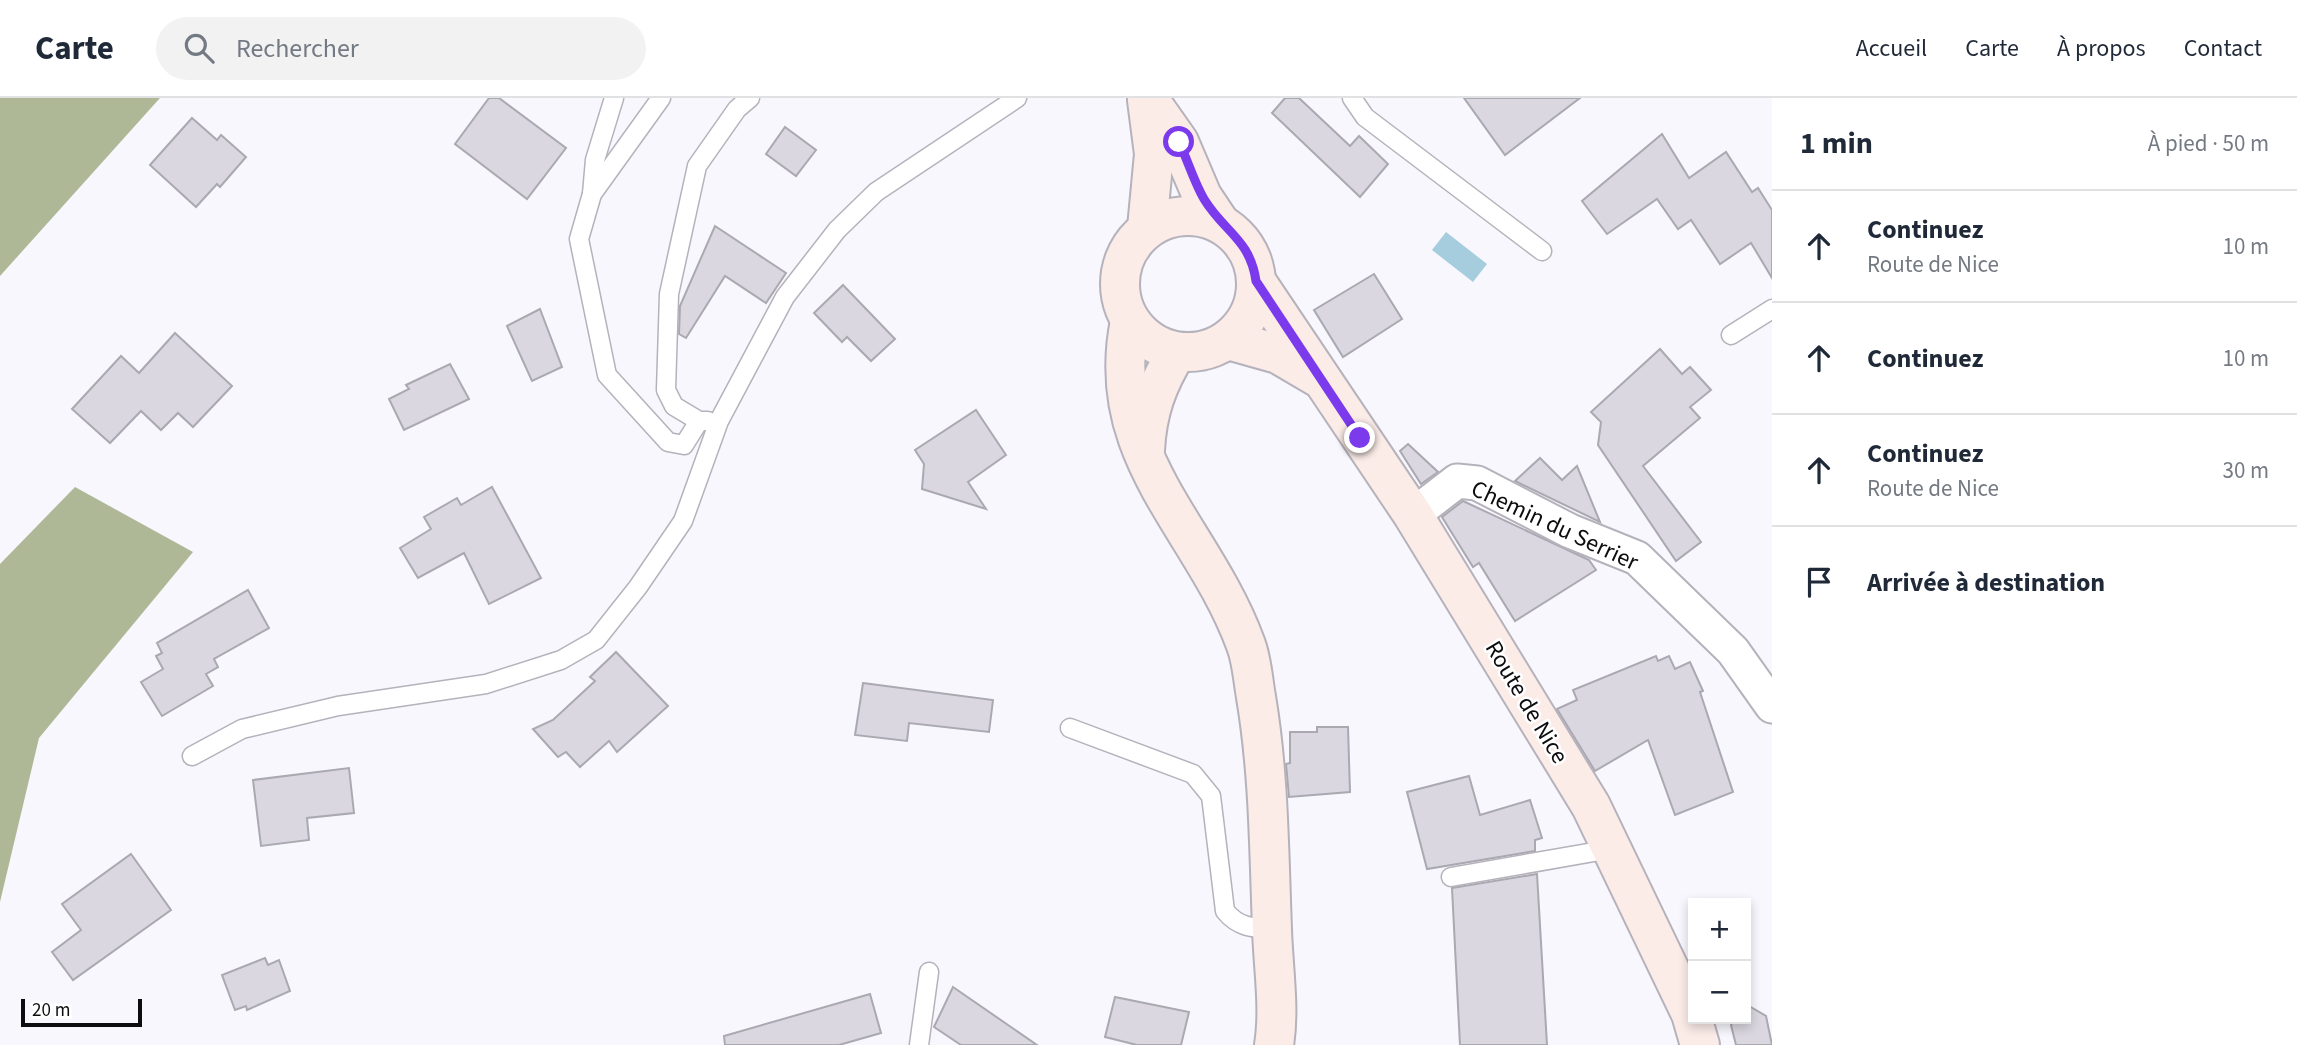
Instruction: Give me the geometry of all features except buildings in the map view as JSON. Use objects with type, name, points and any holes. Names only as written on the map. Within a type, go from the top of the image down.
[{"type":"main road","points":[[1147,98],[1179,142],[1202,196],[1220,223]]},
{"type":"main road","points":[[1147,98],[1154,154],[1147,228]]},
{"type":"main road","points":[[1183,215],[1202,216],[1220,223],[1235,233],[1254,263],[1256,281],[1249,314],[1228,340],[1203,351],[1177,352],[1158,346],[1142,336],[1130,321],[1121,302],[1119,282],[1123,261],[1133,243],[1147,228],[1164,219],[1183,215]]},
{"type":"main road","name":"Route de Nice","points":[[1256,281],[1413,515],[1591,806],[1691,1014],[1700,1045]]},
{"type":"main road","points":[[1130,321],[1124,356],[1124,387],[1130,422],[1145,459],[1224,592],[1248,648],[1268,795],[1274,1045]]},
{"type":"main road","name":"Route de Nice","points":[[1228,340],[1278,354],[1319,378]]},
{"type":"main road","points":[[1145,459],[1146,423],[1154,395],[1177,352]]},
{"type":"street","name":"Chemin du Serrier","points":[[1413,515],[1457,481],[1477,483],[1570,531],[1637,558],[1733,651],[1772,706]]},
{"type":"lane","points":[[614,98],[595,160],[592,194],[579,239],[607,375],[668,442],[684,445],[699,421]]},
{"type":"lane","points":[[592,194],[661,98]]},
{"type":"lane","points":[[719,421],[699,421],[674,406],[666,390],[669,294],[696,166],[737,109],[750,98]]},
{"type":"lane","points":[[192,756],[242,729],[338,706],[486,684],[561,660],[596,640],[638,587],[683,521],[719,421],[785,297],[837,230],[876,192],[1017,98]]},
{"type":"lane","points":[[1352,98],[1365,117],[1542,251]]},
{"type":"lane","points":[[1731,335],[1772,309]]},
{"type":"lane","points":[[1070,728],[1193,774],[1211,796],[1225,911],[1235,922],[1250,928],[1272,929]]},
{"type":"lane","points":[[1451,877],[1611,849]]},
{"type":"lane","points":[[919,1045],[929,972]]},
{"type":"green space","points":[[0,98],[160,98],[0,276]]},
{"type":"green space","points":[[75,487],[193,552],[39,738],[0,902],[0,564]]},
{"type":"water","points":[[1446,232],[1487,264],[1473,282],[1432,250]]},
{"type":"route","points":[[1179,142],[1202,196],[1220,223],[1235,233],[1246,247],[1254,263],[1256,281],[1360,438]]}]
